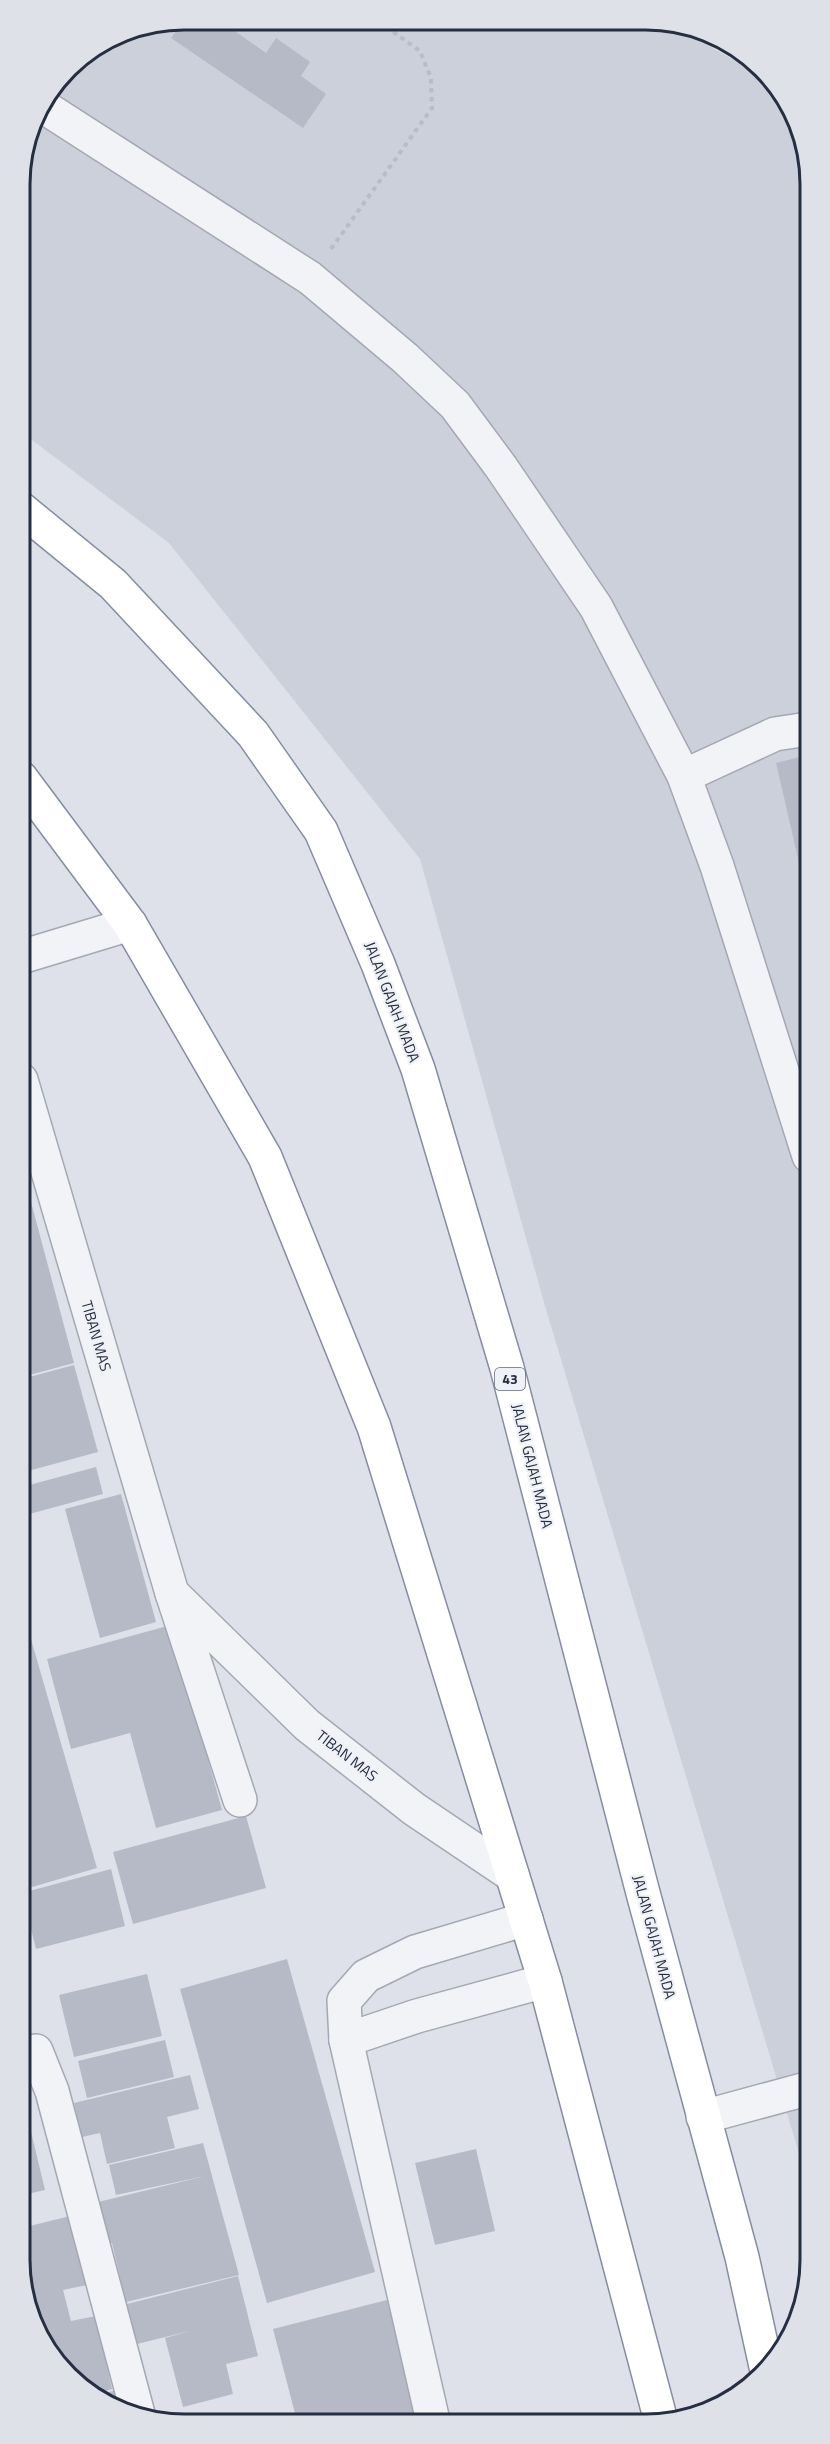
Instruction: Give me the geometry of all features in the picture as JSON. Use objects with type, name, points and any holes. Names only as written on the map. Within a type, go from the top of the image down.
[{"type":"highway","name":"JALAN GAJAH MADA","points":[[30,515],[113,584],[253,734],[321,831],[378,964],[418,1069],[507,1368],[640,1882],[742,2258],[764,2360]]},
{"type":"highway","points":[[30,792],[130,924],[265,1157],[374,1427],[545,1981],[659,2414]]},
{"type":"highway","points":[[742,2258],[773,2348]]},
{"type":"street","points":[[49,110],[310,278],[405,358],[455,405],[596,607],[684,776],[717,866],[800,1128]]},
{"type":"street","points":[[684,776],[775,735],[800,730]]},
{"type":"street","points":[[30,954],[130,924]]},
{"type":"street","name":"TIBAN MAS","points":[[30,1111],[172,1593],[240,1800]]},
{"type":"street","name":"TIBAN MAS","points":[[172,1593],[307,1725],[414,1809],[512,1875]]},
{"type":"street","points":[[431,2414],[346,2040],[344,2001],[366,1976],[415,1952],[526,1919]]},
{"type":"street","points":[[346,2040],[417,2016],[545,1981]]},
{"type":"street","points":[[36,2051],[52,2091],[136,2407]]},
{"type":"street","points":[[703,2117],[800,2091]]},
{"type":"path","points":[[310,278],[432,108],[431,78],[420,51],[391,30]]},
{"type":"shaded area","points":[[646,30],[666,31],[696,39],[744,66],[768,90],[792,134],[800,174],[800,2157],[545,1306],[420,859],[169,543],[30,439],[30,174],[33,154],[38,134],[56,98],[68,82],[90,62],[134,38],[164,31]]},
{"type":"building","points":[[177,30],[233,30],[266,53],[276,38],[310,62],[301,76],[326,94],[303,128],[171,38]]},
{"type":"building","points":[[800,757],[800,867],[776,763]]},
{"type":"building","points":[[30,1202],[74,1363],[30,1375]]},
{"type":"building","points":[[74,1365],[98,1452],[30,1470],[30,1377]]},
{"type":"building","points":[[96,1467],[103,1494],[30,1514],[30,1485]]},
{"type":"building","points":[[121,1494],[156,1622],[100,1638],[65,1509]]},
{"type":"building","points":[[171,1625],[222,1810],[156,1828],[130,1733],[71,1749],[47,1659]]},
{"type":"building","points":[[30,1636],[97,1868],[30,1888]]},
{"type":"building","points":[[246,1816],[266,1888],[133,1924],[113,1852]]},
{"type":"building","points":[[111,1869],[125,1926],[36,1949],[30,1925],[30,1891]]},
{"type":"building","points":[[287,1959],[375,2272],[267,2303],[180,1989]]},
{"type":"building","points":[[147,1974],[162,2036],[74,2057],[59,1995]]},
{"type":"building","points":[[165,2040],[174,2077],[87,2098],[78,2061]]},
{"type":"building","points":[[190,2075],[199,2109],[167,2117],[175,2148],[107,2164],[100,2133],[82,2137],[74,2103]]},
{"type":"building","points":[[30,2127],[45,2190],[30,2193]]},
{"type":"building","points":[[203,2143],[239,2275],[126,2302],[112,2243],[108,2243],[98,2202],[205,2176],[116,2195],[109,2165]]},
{"type":"building","points":[[476,2149],[495,2231],[435,2245],[415,2163]]},
{"type":"building","points":[[70,2216],[87,2285],[63,2290],[71,2321],[96,2316],[112,2389],[104,2391],[75,2369],[62,2354],[46,2328],[38,2310],[31,2280],[30,2226]]},
{"type":"building","points":[[238,2276],[258,2356],[226,2364],[233,2394],[183,2407],[165,2338],[190,2331],[137,2344],[127,2304]]},
{"type":"building","points":[[387,2300],[415,2414],[295,2414],[273,2329]]},
{"type":"building","points":[[121,2389],[124,2402],[107,2393]]}]
